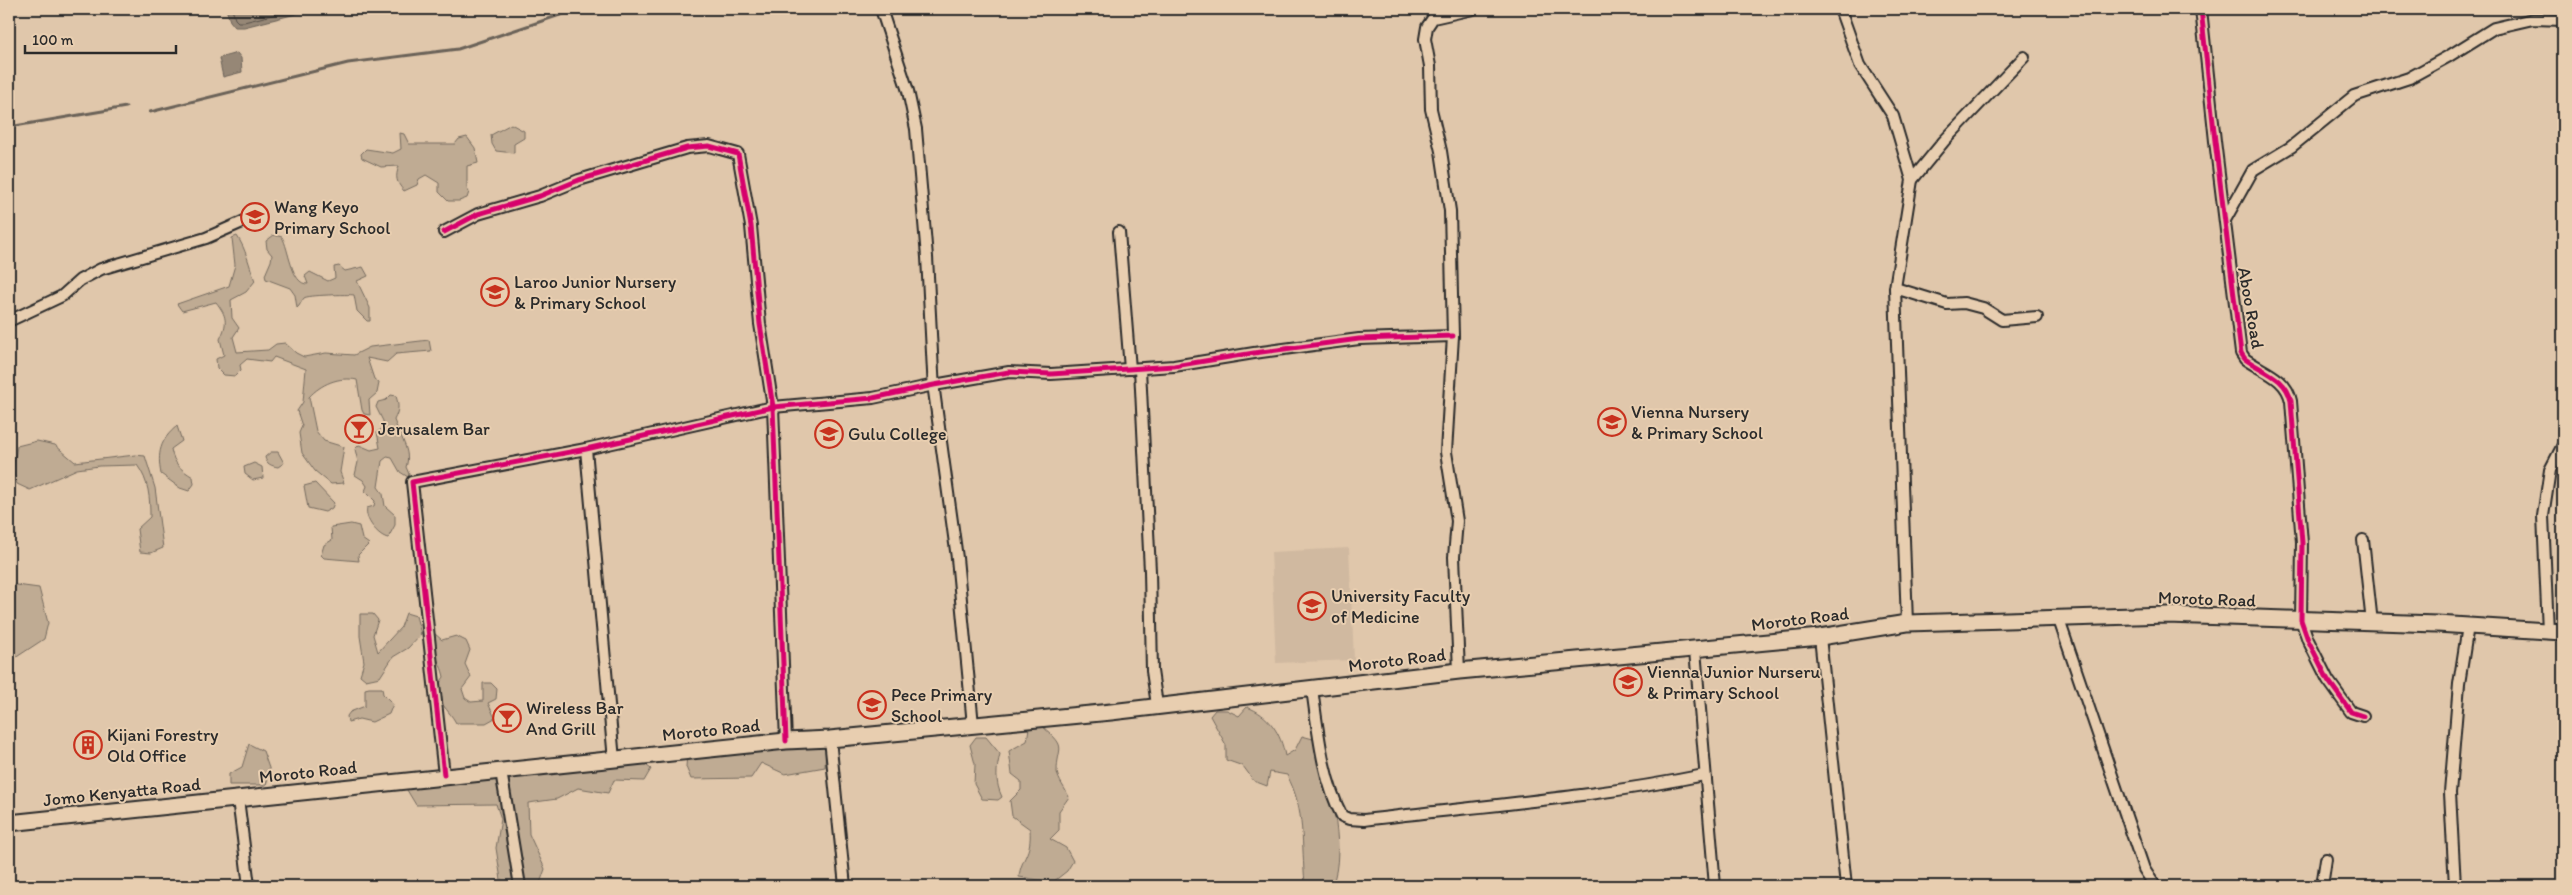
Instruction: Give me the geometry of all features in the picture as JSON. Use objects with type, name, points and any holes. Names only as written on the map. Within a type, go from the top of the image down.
[{"type":"main road","name":"Moroto Road","points":[[238,798],[786,741],[830,739],[973,725],[1312,689],[1458,671],[1820,637],[1907,623],[2059,620],[2167,615],[2468,626],[2556,632]]},
{"type":"main road","name":"Jomo Kenyatta Road","points":[[9,823],[238,798]]},
{"type":"street","points":[[881,9],[908,91],[916,129],[928,257],[934,384],[957,558],[973,725]]},
{"type":"street","points":[[1458,671],[1454,557],[1457,521],[1446,452],[1453,336],[1450,202],[1441,150],[1431,109],[1430,66],[1425,39],[1432,18],[1473,9]]},
{"type":"street","points":[[1840,9],[1860,65],[1893,116],[1912,180],[1895,288],[1907,623]]},
{"type":"street","name":"Aboo Road","points":[[2201,9],[2224,221],[2241,353],[2250,362],[2281,380],[2289,392],[2291,401],[2302,543],[2301,620]]},
{"type":"street","points":[[2224,221],[2253,170],[2291,147],[2354,96],[2408,78],[2449,56],[2494,28],[2545,13],[2563,20]]},
{"type":"street","points":[[1912,180],[1944,141],[2024,57]]},
{"type":"street","points":[[444,232],[478,214],[540,196],[579,180],[687,148],[709,146],[736,152],[742,167],[747,197],[760,324],[774,407],[786,741]]},
{"type":"street","points":[[9,321],[62,296],[80,280],[101,269],[206,238],[247,220]]},
{"type":"street","points":[[1119,232],[1135,369],[1150,571],[1152,671],[1157,705]]},
{"type":"street","points":[[1895,288],[1946,304],[1964,303],[1983,308],[2002,320],[2037,317]]},
{"type":"street","points":[[444,776],[412,482],[586,449],[774,407],[874,398],[934,384],[1009,372],[1051,374],[1174,366],[1359,339],[1453,336]]},
{"type":"street","points":[[2556,632],[2543,516],[2550,470],[2563,445]]},
{"type":"street","points":[[586,449],[614,760]]},
{"type":"street","points":[[2363,540],[2372,623]]},
{"type":"street","points":[[2059,620],[2144,869],[2155,886]]},
{"type":"street","points":[[2301,620],[2308,640],[2328,680],[2351,712],[2363,716]]},
{"type":"street","points":[[2455,886],[2450,793],[2458,684],[2468,626]]},
{"type":"street","points":[[1820,637],[1846,886]]},
{"type":"street","points":[[1695,650],[1704,775],[1715,886]]},
{"type":"street","points":[[1312,689],[1319,736],[1332,789],[1342,816],[1349,820],[1468,810],[1616,790],[1704,775]]},
{"type":"street","points":[[830,739],[845,886]]},
{"type":"street","points":[[502,771],[520,886]]},
{"type":"street","points":[[238,798],[249,886]]},
{"type":"street","points":[[2322,886],[2326,859]]},
{"type":"street","points":[[2144,869],[2144,886]]},
{"type":"shaded area","points":[[511,124],[524,131],[524,138],[514,144],[514,153],[496,151],[492,144],[491,135]]},
{"type":"shaded area","points":[[400,133],[404,134],[409,144],[455,144],[459,139],[467,137],[475,148],[478,163],[467,166],[467,189],[469,192],[467,198],[459,201],[448,201],[439,192],[439,183],[426,175],[419,179],[417,185],[404,191],[397,179],[399,166],[381,167],[362,158],[361,154],[366,149],[393,153],[401,149]]},
{"type":"shaded area","points":[[274,235],[282,237],[294,272],[302,283],[308,284],[305,276],[310,272],[328,281],[335,278],[334,267],[339,266],[345,271],[363,267],[368,276],[357,281],[370,308],[370,321],[367,321],[357,311],[354,295],[307,297],[304,298],[297,308],[295,295],[290,288],[266,279],[265,275],[272,255],[267,249],[266,241]]},
{"type":"shaded area","points":[[237,236],[255,281],[246,292],[231,300],[232,318],[239,328],[233,337],[237,352],[268,350],[276,344],[285,343],[296,353],[304,357],[326,353],[354,355],[370,347],[429,340],[431,351],[396,354],[387,362],[367,358],[374,379],[379,383],[377,393],[369,400],[370,415],[364,414],[362,410],[357,380],[344,379],[331,382],[319,388],[309,397],[316,431],[324,441],[344,447],[340,472],[344,483],[331,484],[315,471],[302,453],[299,433],[302,426],[297,411],[303,402],[306,369],[274,357],[270,362],[247,359],[240,365],[241,370],[235,376],[224,375],[217,368],[216,359],[224,355],[220,339],[225,320],[220,307],[216,302],[182,311],[177,304],[229,286],[235,265],[232,238]]},
{"type":"shaded area","points":[[391,395],[396,396],[397,399],[398,411],[394,420],[406,449],[406,467],[409,474],[408,477],[400,472],[392,458],[387,457],[382,461],[378,487],[383,494],[385,506],[395,515],[395,525],[388,538],[376,531],[368,517],[367,508],[374,506],[375,501],[365,491],[367,486],[363,480],[355,475],[358,462],[355,449],[359,445],[371,450],[380,448],[377,432],[384,428],[383,421],[376,407],[378,402],[386,400]]},
{"type":"shaded area","points":[[177,426],[182,441],[171,449],[178,466],[193,477],[194,484],[189,491],[180,488],[161,474],[159,460],[161,447],[167,436]]},
{"type":"shaded area","points":[[37,441],[55,445],[75,462],[135,455],[145,456],[155,488],[163,548],[151,553],[140,552],[137,529],[150,517],[150,510],[146,483],[137,465],[99,466],[77,469],[30,490],[17,484],[13,470],[17,446]]},
{"type":"shaded area","points":[[271,452],[278,452],[284,463],[278,467],[268,463],[265,457]]},
{"type":"shaded area","points":[[254,463],[262,467],[263,478],[253,480],[245,474],[244,467]]},
{"type":"shaded area","points":[[315,483],[334,503],[332,508],[325,512],[308,508],[304,486]]},
{"type":"shaded area","points":[[351,524],[359,526],[362,539],[369,544],[358,555],[359,561],[324,558],[321,555],[324,545],[332,540],[331,527]]},
{"type":"shaded area","name":"University Faculty of Medicine","points":[[1349,548],[1354,660],[1276,663],[1271,552]]},
{"type":"shaded area","points":[[9,584],[39,588],[48,623],[44,639],[9,662]]},
{"type":"shaded area","points":[[406,613],[416,616],[421,634],[408,648],[393,657],[380,677],[366,680],[360,675],[364,662],[360,636],[360,614],[373,614],[378,620],[373,635],[378,652],[401,627]]},
{"type":"shaded area","points":[[434,633],[442,640],[456,636],[466,641],[470,650],[465,664],[471,677],[462,689],[465,698],[471,702],[483,701],[483,683],[491,683],[497,689],[496,699],[488,703],[495,718],[486,723],[456,723],[444,707],[438,691],[444,677],[434,650]]},
{"type":"shaded area","points":[[382,688],[383,694],[393,704],[389,714],[372,722],[359,719],[348,722],[347,716],[350,712],[365,706],[365,689]]},
{"type":"shaded area","points":[[1247,707],[1262,715],[1273,726],[1285,756],[1295,750],[1302,736],[1313,739],[1330,792],[1337,832],[1338,852],[1332,886],[1309,886],[1305,883],[1300,815],[1293,788],[1287,775],[1270,772],[1267,786],[1254,781],[1243,766],[1226,760],[1226,745],[1210,716],[1215,710],[1227,710],[1239,716]]},
{"type":"shaded area","points":[[1043,727],[1059,744],[1057,772],[1060,782],[1069,797],[1059,811],[1059,830],[1050,839],[1066,848],[1073,861],[1067,871],[1053,882],[1019,877],[1028,851],[1030,829],[1012,816],[1010,801],[1021,790],[1021,781],[1012,774],[1009,751],[1027,741],[1029,728]]},
{"type":"shaded area","points":[[976,737],[986,737],[1000,754],[997,776],[1002,797],[998,800],[982,799],[974,784],[975,764],[970,745]]},
{"type":"shaded area","points":[[826,742],[825,767],[785,774],[761,763],[751,778],[691,779],[686,767],[687,753]]},
{"type":"shaded area","points":[[249,744],[263,751],[270,771],[266,785],[229,785],[229,774],[242,767]]},
{"type":"shaded area","points":[[642,762],[651,769],[644,781],[614,780],[608,793],[578,788],[557,799],[528,803],[529,834],[545,869],[539,886],[502,886],[496,848],[501,819],[496,804],[416,805],[407,790],[410,778],[484,774],[509,781],[517,773]]},
{"type":"water","points":[[226,9],[316,9],[244,27],[235,27],[230,21]]},
{"type":"water","points":[[237,53],[241,58],[242,72],[223,77],[219,58]]},
{"type":"waterway","points":[[150,112],[348,63],[458,49],[578,9]]},
{"type":"waterway","points":[[9,127],[126,107]]},
{"type":"cycle path","points":[[2201,9],[2241,353],[2245,359],[2279,381],[2284,386],[2291,401],[2302,543],[2301,620],[2308,640],[2328,680],[2351,712],[2363,716]]},
{"type":"cycle path","points":[[444,232],[478,214],[540,196],[579,180],[687,148],[709,146],[738,154],[751,226],[760,324],[773,407],[786,741]]},
{"type":"cycle path","points":[[444,775],[412,482],[586,449],[773,407],[873,398],[1009,372],[1051,374],[1174,366],[1359,339],[1453,336]]},
{"type":"place","name":"Wang Keyo Primary School","points":[[255,217]]},
{"type":"place","name":"Laroo Junior Nursery & Primary School","points":[[495,292]]},
{"type":"place","name":"Vienna Nursery & Primary School","points":[[1612,422]]},
{"type":"place","name":"Jerusalem Bar","points":[[359,429]]},
{"type":"place","name":"Gulu College","points":[[829,434]]},
{"type":"place","name":"University Faculty of Medicine","points":[[1312,606]]},
{"type":"place","name":"Vienna Junior Nurseru & Primary School","points":[[1628,682]]},
{"type":"place","name":"Pece Primary School","points":[[872,705]]},
{"type":"place","name":"Wireless Bar And Grill","points":[[507,718]]},
{"type":"place","name":"Kijani Forestry Old Office","points":[[88,745]]}]
